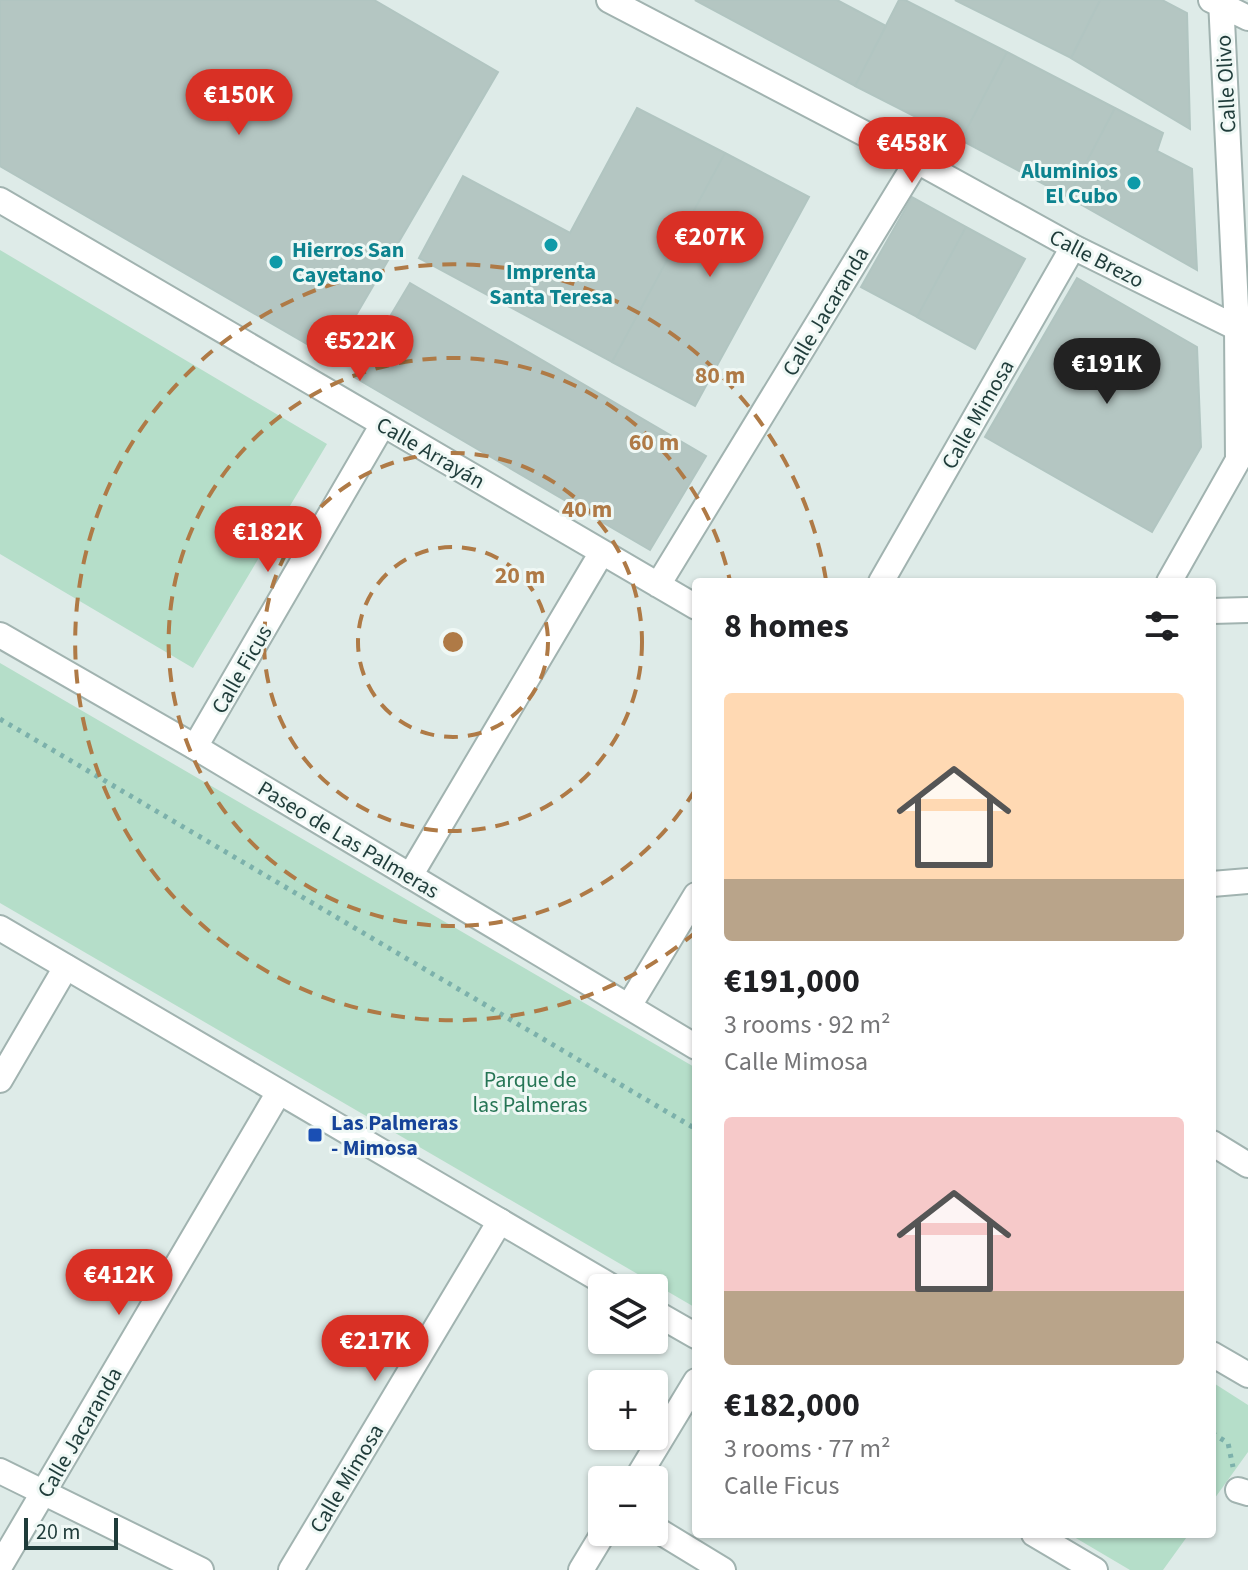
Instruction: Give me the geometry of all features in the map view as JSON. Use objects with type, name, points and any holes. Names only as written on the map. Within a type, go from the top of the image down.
[{"type":"street","name":"Calle Brezo","points":[[609,0],[917,161],[1073,247],[1242,328]]},
{"type":"street","points":[[1218,2],[1248,18]]},
{"type":"street","name":"Calle Olivo","points":[[1171,578],[1238,460],[1242,328],[1218,2]]},
{"type":"street","name":"Calle Jacaranda","points":[[658,585],[917,161]]},
{"type":"street","name":"Calle Arrayán","points":[[0,200],[692,605]]},
{"type":"street","name":"Calle Mimosa","points":[[883,578],[1073,247]]},
{"type":"street","name":"Calle Ficus","points":[[195,747],[383,424]]},
{"type":"street","points":[[410,876],[602,552]]},
{"type":"street","points":[[1216,611],[1248,610]]},
{"type":"street","name":"Paseo de Las Palmeras","points":[[0,635],[195,747],[692,1045]]},
{"type":"street","points":[[1216,884],[1248,881]]},
{"type":"street","points":[[629,1006],[692,902]]},
{"type":"street","points":[[0,928],[590,1274]]},
{"type":"street","points":[[0,1080],[66,967]]},
{"type":"street","name":"Calle Jacaranda","points":[[0,1566],[279,1092]]},
{"type":"street","points":[[1216,1145],[1248,1165]]},
{"type":"street","name":"Calle Mimosa","points":[[291,1570],[500,1221]]},
{"type":"street","points":[[668,1320],[692,1334]]},
{"type":"street","points":[[1216,1356],[1248,1375]]},
{"type":"street","points":[[644,1466],[692,1388]]},
{"type":"street","points":[[0,1471],[201,1570]]},
{"type":"street","points":[[668,1537],[723,1570]]},
{"type":"street","points":[[1041,1538],[1095,1570]]},
{"type":"street","points":[[581,1570],[596,1546]]},
{"type":"path","points":[[0,719],[692,1127]]},
{"type":"path","points":[[1216,1436],[1228,1443],[1243,1492]]},
{"type":"green space","points":[[0,250],[327,444],[193,668],[0,554]]},
{"type":"green space","name":"Parque de las Palmeras","points":[[0,663],[692,1066],[692,1306],[668,1292],[668,1274],[638,1274],[0,903]]},
{"type":"green space","points":[[1216,1385],[1248,1405],[1248,1452],[1216,1496]]},
{"type":"green space","points":[[1076,1538],[1186,1538],[1163,1570],[1130,1570]]},
{"type":"building","name":"Hierros San Cayetano","points":[[0,0],[374,0],[498,72],[331,358],[0,166]]},
{"type":"building","points":[[695,0],[837,0],[886,26],[855,86]]},
{"type":"building","points":[[899,0],[905,0],[1007,52],[961,140],[855,86]]},
{"type":"building","points":[[955,0],[1100,0],[1071,58]]},
{"type":"building","points":[[1100,0],[1162,0],[1187,13],[1190,129],[1071,58]]},
{"type":"building","points":[[1007,52],[1115,108],[1068,197],[961,140]]},
{"type":"building","name":"Imprenta Santa Teresa","points":[[637,108],[725,153],[612,362],[419,258],[463,176],[570,233]]},
{"type":"building","name":"Aluminios El Cubo","points":[[1115,108],[1163,133],[1157,151],[1192,169],[1197,270],[1068,197]]},
{"type":"building","points":[[725,153],[809,197],[695,406],[612,362]]},
{"type":"building","points":[[912,197],[966,227],[917,317],[861,287]]},
{"type":"building","points":[[966,227],[1025,259],[975,349],[917,317]]},
{"type":"building","points":[[1077,278],[1197,347],[1201,447],[1152,532],[985,437]]},
{"type":"building","points":[[410,283],[706,456],[650,550],[354,377]]},
{"type":"place","name":"Aluminios El Cubo","points":[[1134,183]]},
{"type":"place","name":"Imprenta Santa Teresa","points":[[551,245]]},
{"type":"place","name":"Hierros San Cayetano","points":[[276,262]]},
{"type":"place","name":"Las Palmeras - Mimosa","points":[[315,1135]]}]
